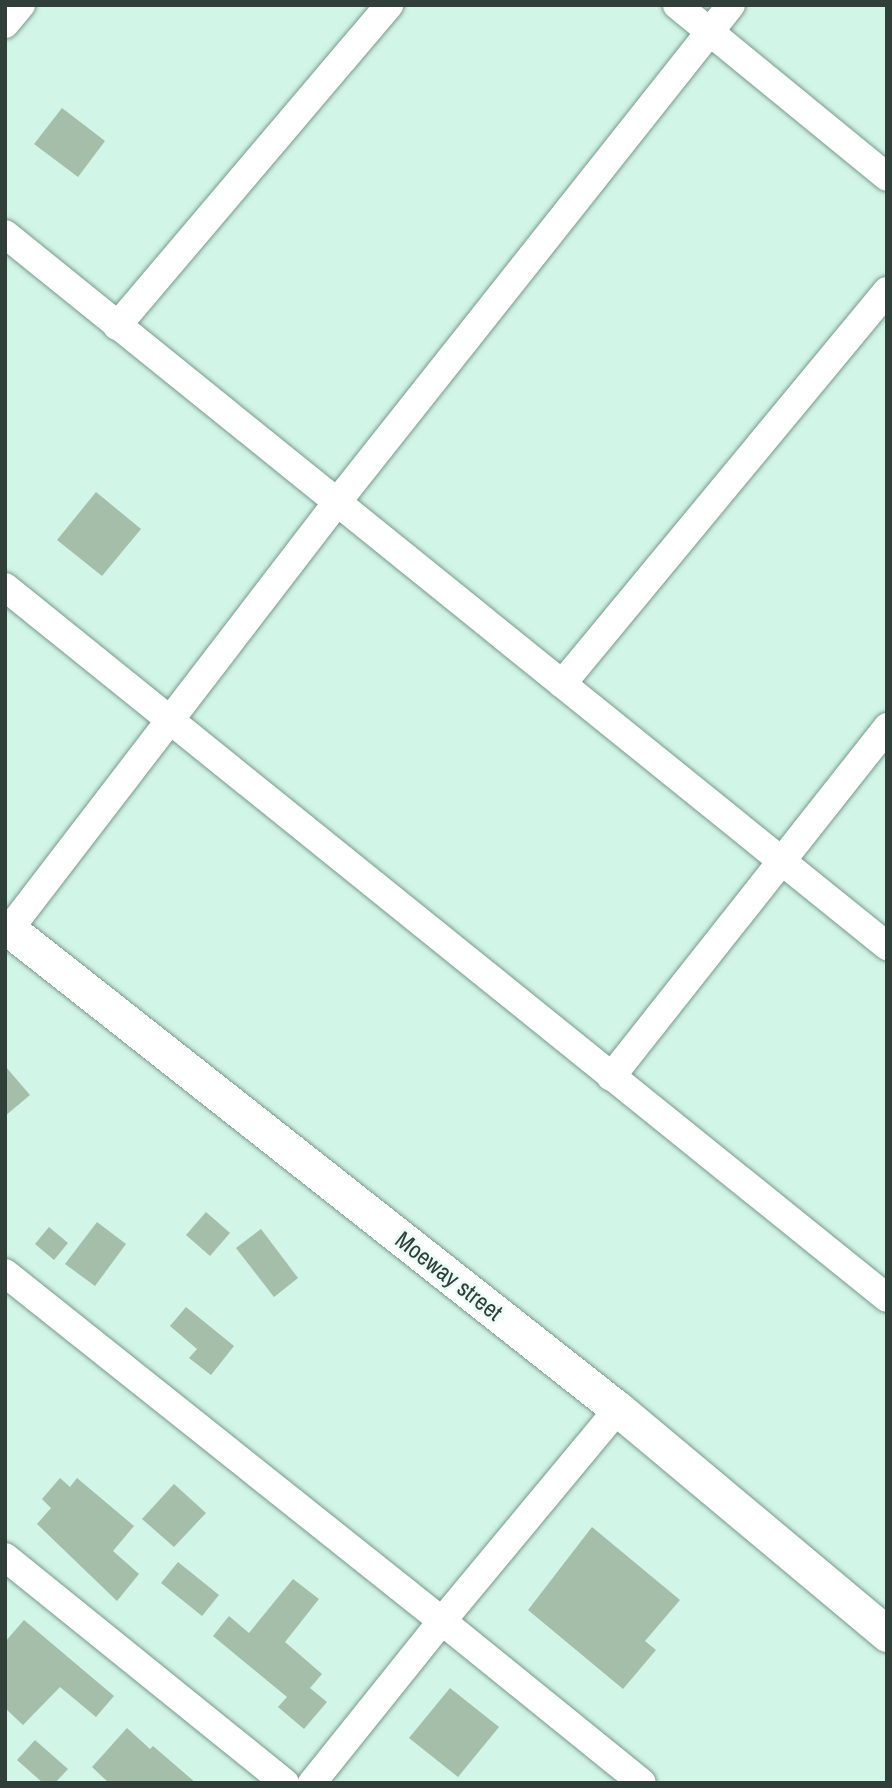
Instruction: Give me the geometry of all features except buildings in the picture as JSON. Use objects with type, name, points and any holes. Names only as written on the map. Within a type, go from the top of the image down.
[{"type":"street","points":[[5,24],[21,5]]},
{"type":"street","points":[[117,327],[389,5]]},
{"type":"street","points":[[677,5],[887,177]]},
{"type":"street","points":[[7,930],[172,722],[338,501],[731,5]]},
{"type":"street","points":[[5,234],[887,946]]},
{"type":"street","points":[[562,684],[887,291]]},
{"type":"street","points":[[5,587],[887,1298]]},
{"type":"street","points":[[611,1077],[887,727]]},
{"type":"street","name":"Moeway street","points":[[7,930],[618,1409],[887,1634]]},
{"type":"street","points":[[5,1273],[642,1783]]},
{"type":"street","points":[[312,1783],[618,1409]]},
{"type":"street","points":[[5,1557],[285,1783]]}]
